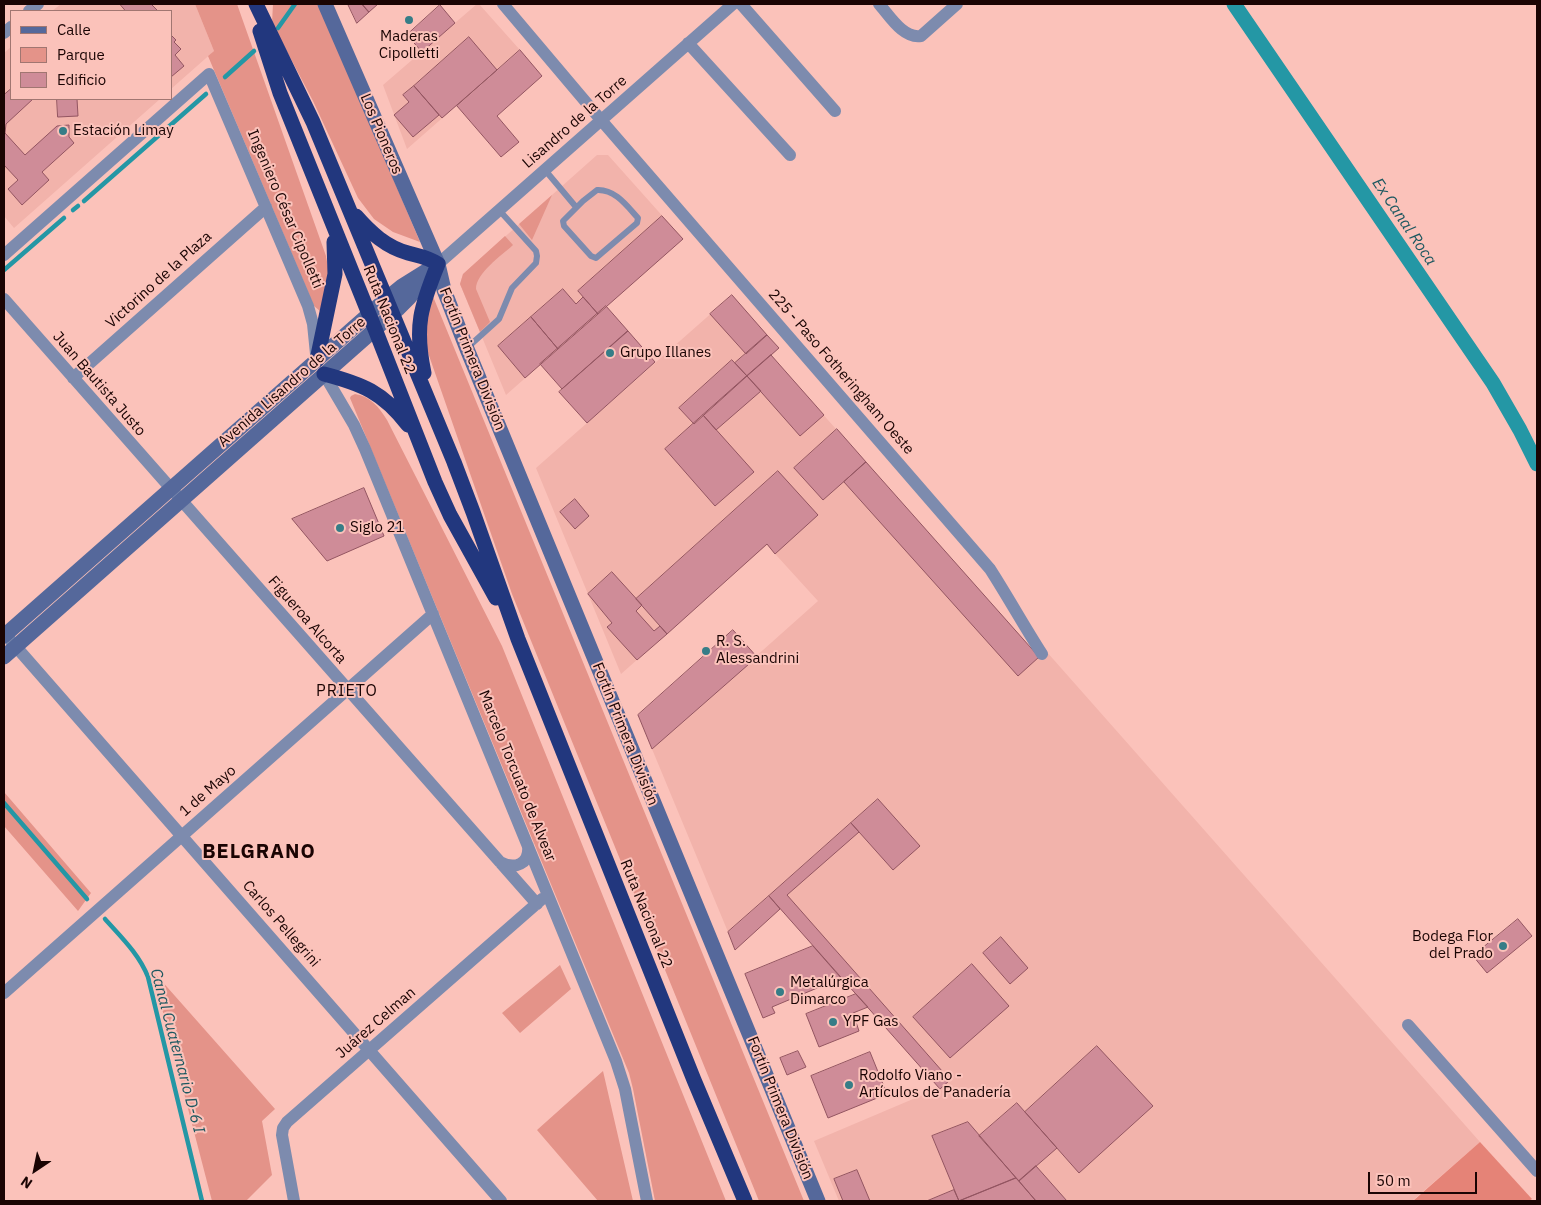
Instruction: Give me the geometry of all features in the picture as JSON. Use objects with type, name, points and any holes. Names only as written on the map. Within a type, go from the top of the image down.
[{"type":"highway","name":"Ruta Nacional 22","points":[[251,4],[280,92],[442,500],[518,639]]},
{"type":"highway","name":"Ruta Nacional 22","points":[[256,4],[310,115],[431,406],[470,504],[518,639],[694,1080],[745,1201]]},
{"type":"highway","points":[[347,204],[372,234],[382,242],[408,253],[431,259],[438,264],[422,307],[418,342],[431,406]]},
{"type":"highway","points":[[317,360],[335,274],[336,261],[331,221]]},
{"type":"highway","points":[[324,374],[353,382],[378,395],[401,417],[417,438]]},
{"type":"street","points":[[264,23],[265,4]]},
{"type":"street","name":"Los Pioneros","points":[[325,4],[438,264]]},
{"type":"street","name":"225 - Paso Fotheringham Oeste","points":[[502,4],[990,569],[1042,654]]},
{"type":"street","name":"Lisandro de la Torre","points":[[438,264],[734,4]]},
{"type":"street","points":[[741,4],[835,110]]},
{"type":"street","points":[[879,4],[904,32],[914,37],[921,36],[957,4]]},
{"type":"street","points":[[688,43],[790,155]]},
{"type":"street","name":"Ingeniero César Cipolletti","points":[[4,255],[209,74],[310,312],[317,360]]},
{"type":"street","name":"Victorino de la Plaza","points":[[73,378],[266,207]]},
{"type":"street","name":"Avenida Lisandro de la Torre","points":[[4,657],[317,360],[402,286],[438,264]]},
{"type":"street","name":"Avenida Lisandro de la Torre","points":[[4,634],[324,374],[409,298],[438,264]]},
{"type":"street","name":"Fortín Primera División","points":[[438,264],[444,290],[466,349],[818,1201]]},
{"type":"street","name":"Juan Bautista Justo","points":[[4,299],[175,495]]},
{"type":"street","name":"Marcelo Torcuato de Alvear","points":[[324,374],[362,441],[623,1079],[647,1201]]},
{"type":"street","name":"Figueroa Alcorta","points":[[175,495],[537,904]]},
{"type":"street","name":"1 de Mayo","points":[[4,993],[433,614]]},
{"type":"street","name":"Carlos Pellegrini","points":[[4,634],[501,1201]]},
{"type":"street","points":[[499,861],[508,866],[521,864],[527,857],[528,846]]},
{"type":"street","name":"Juárez Celman","points":[[294,1201],[282,1135],[283,1128],[292,1117],[548,894]]},
{"type":"street","points":[[1408,1025],[1537,1171]]},
{"type":"lane","points":[[545,170],[576,207]]},
{"type":"lane","points":[[607,191],[624,203],[638,220],[598,258],[594,258],[563,224],[563,221],[576,207],[593,192],[607,191]]},
{"type":"lane","points":[[466,349],[499,319],[512,288],[534,267],[538,260],[536,251],[499,210]]},
{"type":"lane","points":[[735,1178],[738,1201]]},
{"type":"shaded area","name":"Estación Limay","points":[[61,4],[195,4],[214,51],[172,88],[172,10],[53,10]]},
{"type":"shaded area","points":[[477,4],[520,50],[407,149],[383,85]]},
{"type":"shaded area","name":"Estación Limay","points":[[10,48],[10,100],[159,100],[14,228],[4,216],[4,53]]},
{"type":"shaded area","points":[[597,155],[608,155],[683,239],[506,395],[460,284],[463,274]]},
{"type":"shaded area","points":[[732,295],[779,348],[771,356],[1039,657],[1046,651],[1480,1142],[1412,1201],[839,1201],[814,1141],[939,1088],[769,896],[728,932],[652,749],[818,601],[767,545],[621,674],[536,468]]},
{"type":"shaded area","points":[[1480,1142],[1532,1199],[1529,1201],[1413,1201]]},
{"type":"green space","points":[[195,4],[237,4],[326,256],[329,273],[320,311],[314,306],[208,56],[214,51]]},
{"type":"green space","points":[[273,4],[319,4],[420,242],[393,232],[374,219],[358,198],[313,101],[272,23]]},
{"type":"green space","points":[[552,195],[532,240],[519,224]]},
{"type":"green space","points":[[505,236],[513,245],[490,265],[477,283],[476,289],[490,322],[480,332],[460,284],[463,274]]},
{"type":"green space","points":[[432,294],[804,1201],[759,1201],[512,594],[426,347],[424,335]]},
{"type":"green space","points":[[355,394],[365,397],[374,403],[387,420],[502,646],[726,1201],[655,1201],[629,1073],[350,398]]},
{"type":"green space","points":[[4,792],[91,893],[78,911],[4,826]]},
{"type":"green space","points":[[560,965],[571,989],[520,1033],[502,1013]]},
{"type":"green space","points":[[152,970],[275,1109],[262,1121],[272,1175],[246,1201],[212,1201]]},
{"type":"green space","points":[[603,1071],[633,1201],[598,1201],[537,1130]]},
{"type":"building","points":[[120,4],[153,4],[157,10],[125,10]]},
{"type":"building","points":[[348,4],[362,4],[369,12],[357,23]]},
{"type":"building","points":[[362,4],[378,4],[369,12]]},
{"type":"building","points":[[440,5],[455,23],[422,52],[407,35]]},
{"type":"building","points":[[172,36],[176,40],[174,42],[181,49],[175,55],[184,66],[172,76]]},
{"type":"building","points":[[469,37],[497,70],[442,118],[414,86]]},
{"type":"building","points":[[520,50],[542,76],[497,116],[519,142],[501,157],[457,106]]},
{"type":"building","points":[[414,86],[439,115],[413,137],[394,115],[409,102],[403,95]]},
{"type":"building","points":[[10,90],[10,100],[32,100],[6,124],[5,133],[25,155],[57,126],[69,125],[69,137],[74,143],[42,172],[49,180],[22,205],[8,189],[18,180],[4,165],[4,95]]},
{"type":"building","points":[[57,100],[77,100],[78,116],[58,117]]},
{"type":"building","points":[[662,216],[683,239],[598,314],[578,291]]},
{"type":"building","points":[[563,289],[576,304],[583,297],[598,314],[558,349],[531,317]]},
{"type":"building","points":[[732,295],[767,335],[746,354],[710,314]]},
{"type":"building","points":[[606,306],[628,331],[562,389],[540,364]]},
{"type":"building","points":[[531,317],[558,349],[525,378],[498,346]]},
{"type":"building","points":[[628,331],[655,362],[587,423],[559,392]]},
{"type":"building","points":[[767,335],[779,348],[747,376],[735,363]]},
{"type":"building","points":[[771,355],[824,415],[800,436],[747,376]]},
{"type":"building","points":[[732,360],[747,376],[694,424],[679,408]]},
{"type":"building","points":[[747,376],[761,391],[716,430],[703,415]]},
{"type":"building","points":[[703,415],[754,472],[715,506],[665,449]]},
{"type":"building","points":[[837,429],[866,462],[823,500],[794,468]]},
{"type":"building","points":[[866,462],[1039,657],[1018,676],[844,482]]},
{"type":"building","points":[[778,471],[818,515],[775,554],[767,544],[667,634],[636,599]]},
{"type":"building","name":"Siglo 21","points":[[364,488],[384,536],[327,561],[292,519]]},
{"type":"building","points":[[575,499],[589,516],[575,529],[560,512]]},
{"type":"building","points":[[612,572],[642,605],[636,611],[654,631],[660,626],[667,634],[637,660],[607,627],[612,623],[588,594]]},
{"type":"building","points":[[733,630],[757,657],[652,749],[638,715]]},
{"type":"building","points":[[878,799],[920,846],[893,870],[851,823]]},
{"type":"building","points":[[851,823],[859,832],[787,895],[950,1080],[940,1089],[769,896]]},
{"type":"building","points":[[769,896],[780,909],[735,950],[728,932]]},
{"type":"building","name":"Bodega Flor del Prado","points":[[1518,919],[1532,936],[1487,973],[1473,956]]},
{"type":"building","points":[[1001,937],[1028,968],[1010,984],[983,953]]},
{"type":"building","name":"Metalúrgica Dimarco","points":[[813,946],[841,978],[772,1007],[775,1013],[763,1018],[745,974]]},
{"type":"building","points":[[972,964],[1009,1006],[950,1058],[913,1017]]},
{"type":"building","name":"YPF Gas","points":[[856,994],[868,1007],[853,1013],[859,1031],[819,1047],[806,1014]]},
{"type":"building","points":[[1097,1046],[1153,1106],[1079,1173],[1025,1112]]},
{"type":"building","points":[[798,1051],[806,1067],[787,1075],[780,1058]]},
{"type":"building","name":"Rodolfo Viano - Artículos de Panadería","points":[[870,1052],[887,1094],[828,1118],[811,1076]]},
{"type":"building","points":[[1017,1103],[1057,1148],[1019,1181],[979,1136]]},
{"type":"building","points":[[968,1122],[1016,1178],[959,1201],[932,1136]]},
{"type":"building","points":[[1036,1166],[1067,1201],[1036,1201],[1019,1181]]},
{"type":"building","points":[[857,1170],[870,1201],[843,1201],[834,1179]]},
{"type":"building","points":[[1016,1178],[1036,1201],[959,1201]]},
{"type":"building","points":[[954,1190],[959,1201],[927,1201]]},
{"type":"waterway","points":[[278,28],[295,4]]},
{"type":"waterway","name":"Ex Canal Roca","points":[[1234,4],[1493,383],[1537,464]]},
{"type":"waterway","points":[[225,77],[254,51]]},
{"type":"waterway","points":[[84,201],[206,94]]},
{"type":"waterway","points":[[73,210],[78,206]]},
{"type":"waterway","points":[[4,270],[64,218]]},
{"type":"waterway","name":"Canal Cuaternario D-6 I","points":[[4,803],[87,899]]},
{"type":"waterway","name":"Canal Cuaternario D-6 I","points":[[105,919],[135,953],[148,977],[202,1201]]},
{"type":"place","name":"Maderas Cipolletti","points":[[409,20]]},
{"type":"place","name":"Estación Limay","points":[[63,131]]},
{"type":"place","name":"Grupo Illanes","points":[[610,353]]},
{"type":"place","name":"Siglo 21","points":[[340,528]]},
{"type":"place","name":"R. S. Alessandrini","points":[[706,651]]},
{"type":"place","name":"Bodega Flor del Prado","points":[[1503,946]]},
{"type":"place","name":"Metalúrgica Dimarco","points":[[780,992]]},
{"type":"place","name":"YPF Gas","points":[[833,1022]]},
{"type":"place","name":"Rodolfo Viano - Artículos de Panadería","points":[[849,1085]]},
{"type":"district","name":"PRIETO","points":[[347,691]]},
{"type":"district","name":"BELGRANO","points":[[259,852]]}]
